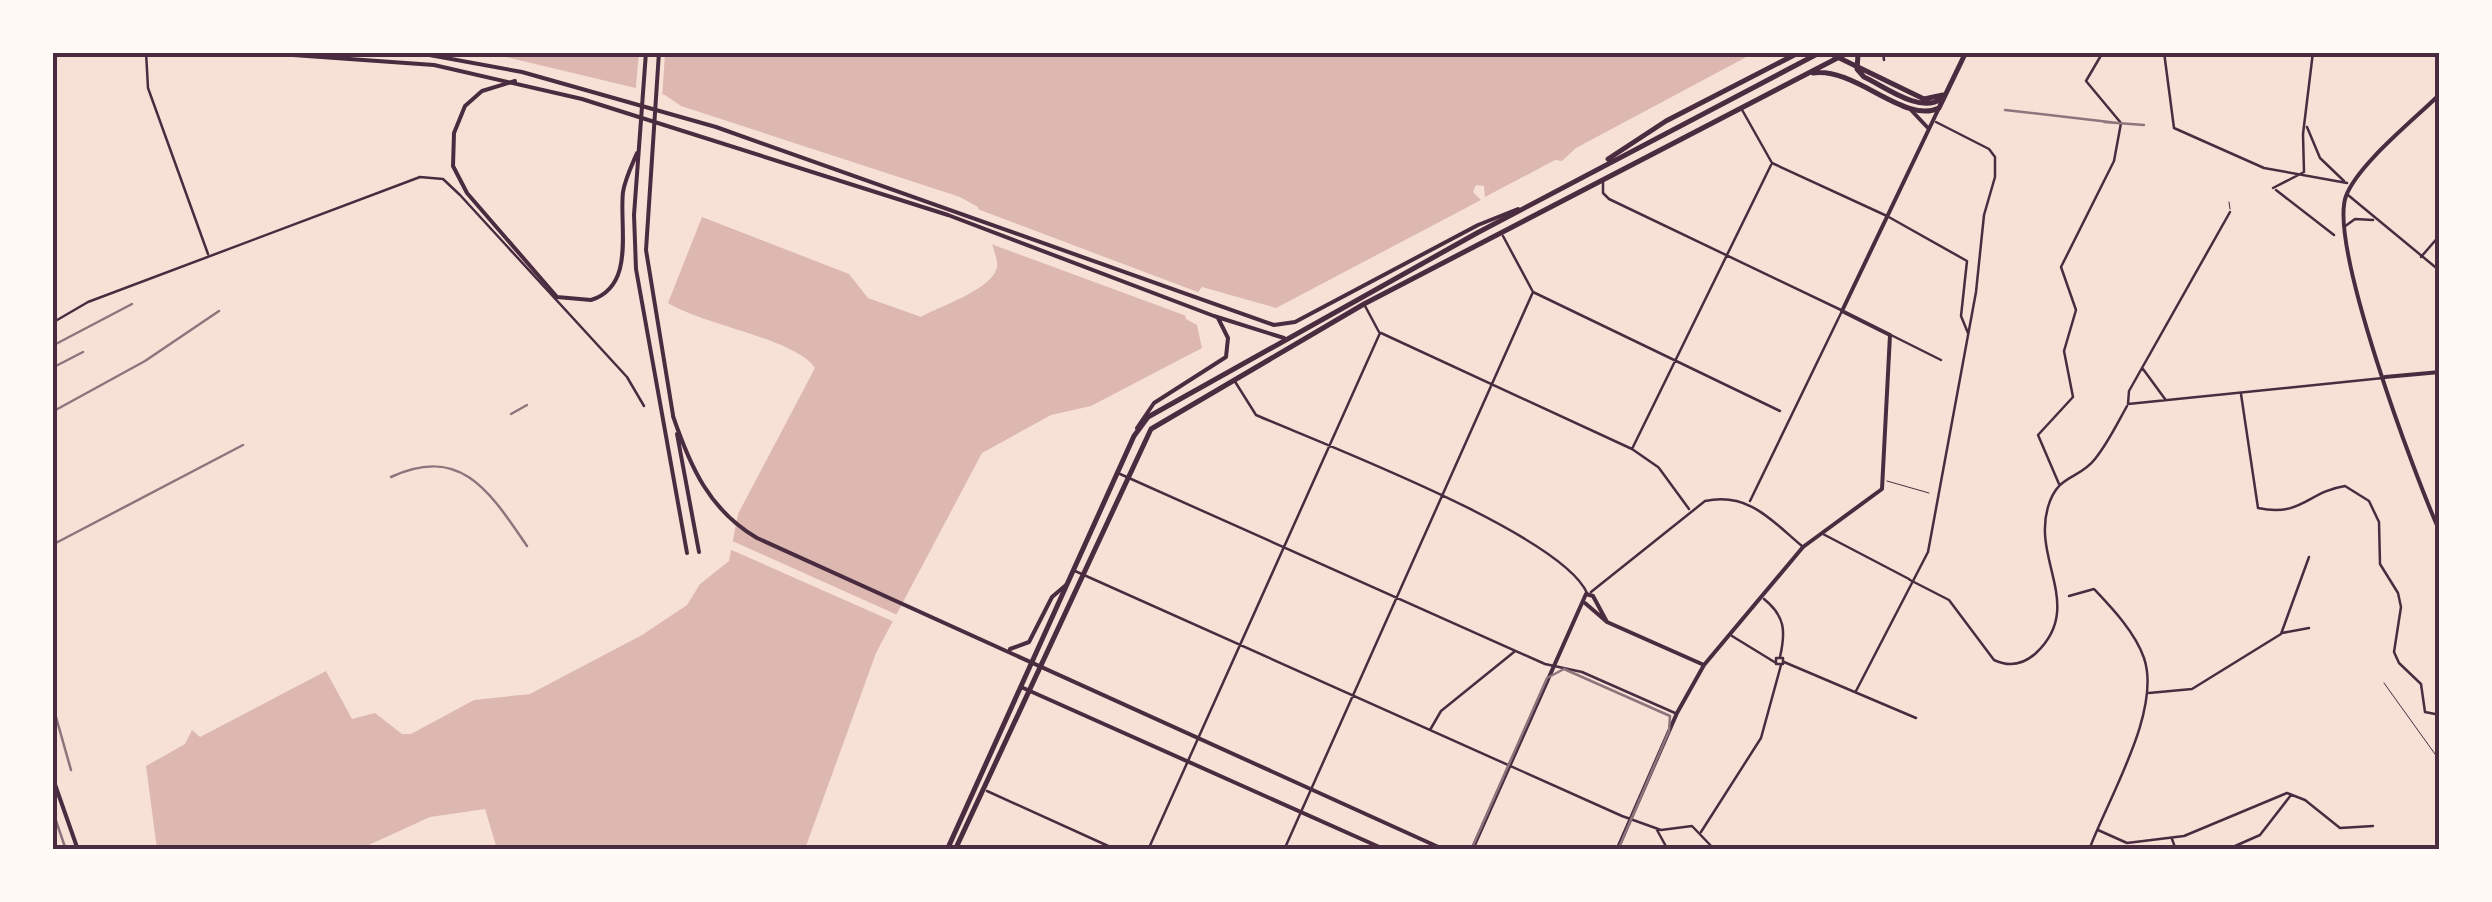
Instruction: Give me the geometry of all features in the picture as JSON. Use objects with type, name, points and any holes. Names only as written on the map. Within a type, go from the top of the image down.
[{"type":"main road","points":[[249,52],[402,62],[516,81],[712,138],[948,215],[1273,337],[1305,336]]},
{"type":"main road","points":[[414,52],[522,72],[679,116],[950,206],[1274,324],[1295,322],[1478,225],[1536,202]]},
{"type":"main road","points":[[646,52],[638,149],[636,269],[687,552]]},
{"type":"main road","points":[[660,52],[646,250],[699,552]]},
{"type":"main road","points":[[1589,172],[1666,122],[1800,52]]},
{"type":"main road","points":[[1134,436],[1152,414],[1186,394],[1589,172],[1824,52],[1930,99],[1946,94]]},
{"type":"main road","points":[[947,850],[1024,689],[1040,665],[1151,429],[1364,304],[1849,52]]},
{"type":"main road","points":[[1617,850],[1677,713],[1704,665],[1764,599],[1803,548],[1877,494],[1884,480],[1890,334],[1842,310],[1966,52]]},
{"type":"main road","points":[[1858,55],[1857,68],[1864,77],[1920,104],[1932,105],[1946,94]]},
{"type":"main road","points":[[1805,74],[1839,73],[1911,110],[1923,119],[1928,131]]},
{"type":"main road","points":[[516,81],[482,91],[465,106],[452,153],[466,193],[551,292],[564,300],[600,298],[615,282],[621,264],[624,189],[638,149]]},
{"type":"main road","points":[[2438,98],[2347,194],[2343,228],[2385,378],[2440,532]]},
{"type":"main road","points":[[1911,110],[1939,108]]},
{"type":"main road","points":[[955,850],[1024,689],[1032,661],[1144,414],[1154,403],[1226,358],[1228,338],[1217,317]]},
{"type":"main road","points":[[2385,378],[2440,372]]},
{"type":"main road","points":[[673,416],[703,487],[744,530],[1445,850]]},
{"type":"main road","points":[[1001,648],[1017,649],[1029,642],[1052,596],[1068,584]]},
{"type":"main road","points":[[1472,850],[1553,667],[1590,595],[1606,622]]},
{"type":"main road","points":[[1584,604],[1606,622],[1704,665]]},
{"type":"main road","points":[[1024,689],[1386,850]]},
{"type":"main road","points":[[52,776],[78,850]]},
{"type":"street","points":[[146,52],[148,88],[209,256]]},
{"type":"street","points":[[1883,52],[1884,60]]},
{"type":"street","points":[[2059,484],[2038,436],[2073,396],[2064,352],[2076,310],[2061,267],[2114,160],[2121,123],[2086,81],[2103,52]]},
{"type":"street","points":[[2164,52],[2174,128],[2264,168],[2304,172],[2346,184],[2320,158],[2307,125]]},
{"type":"street","points":[[2304,172],[2303,134],[2312,52]]},
{"type":"street","points":[[1740,107],[1772,163],[1887,216],[1967,260],[1961,316],[1968,332]]},
{"type":"street","points":[[1856,691],[1910,580],[1928,552],[1968,332],[1984,215],[1996,177],[1996,158],[1990,149],[1933,120]]},
{"type":"street","points":[[1632,449],[1772,163]]},
{"type":"street","points":[[2304,172],[2274,188],[2334,236]]},
{"type":"street","points":[[52,323],[88,302],[420,177],[443,179],[628,377],[644,406]]},
{"type":"street","points":[[1605,178],[1602,190],[1608,199],[1842,310],[1750,502]]},
{"type":"street","points":[[2347,194],[2440,271]]},
{"type":"street","points":[[1823,533],[1948,600],[1985,653],[2004,665],[2026,661],[2046,642],[2058,621],[2060,599],[2046,536],[2047,509],[2059,484],[2094,461],[2230,212]]},
{"type":"street","points":[[2343,228],[2361,218],[2378,223]]},
{"type":"street","points":[[1500,232],[1533,292],[1791,417]]},
{"type":"street","points":[[2422,257],[2440,235]]},
{"type":"street","points":[[1284,850],[1533,292]]},
{"type":"street","points":[[1364,304],[1380,333],[1632,449],[1658,468],[1690,509]]},
{"type":"street","points":[[1148,850],[1380,333]]},
{"type":"street","points":[[1890,334],[1941,360]]},
{"type":"street","points":[[2142,368],[2166,400]]},
{"type":"street","points":[[1233,378],[1256,414],[1510,528],[1578,578],[1590,595],[1690,509],[1725,497],[1750,502],[1803,548]]},
{"type":"street","points":[[2128,404],[2385,378]]},
{"type":"street","points":[[2240,393],[2258,508],[2296,510],[2324,492],[2346,486],[2365,497],[2379,522],[2380,564],[2400,598],[2394,652],[2399,663],[2421,684],[2425,712],[2440,715]]},
{"type":"street","points":[[1117,472],[1553,667],[1561,665],[1593,676],[1677,713]]},
{"type":"street","points":[[2281,634],[2309,557]]},
{"type":"street","points":[[1073,570],[1651,827],[1687,825],[1715,850]]},
{"type":"street","points":[[2060,599],[2094,588],[2141,651],[2148,693],[2146,708],[2088,850]]},
{"type":"street","points":[[1764,599],[1782,618],[1784,639],[1776,660]]},
{"type":"street","points":[[2148,693],[2192,689],[2281,634],[2309,628]]},
{"type":"street","points":[[1731,635],[1783,664],[1916,718]]},
{"type":"street","points":[[1430,730],[1440,711],[1515,650]]},
{"type":"street","points":[[1776,660],[1783,664]]},
{"type":"street","points":[[1700,834],[1761,738],[1783,664]]},
{"type":"street","points":[[982,789],[1117,850]]},
{"type":"street","points":[[2096,829],[2122,840],[2171,838],[2293,793]]},
{"type":"street","points":[[2293,793],[2340,828],[2373,826]]},
{"type":"street","points":[[2226,850],[2260,834],[2293,793]]},
{"type":"street","points":[[1651,827],[1668,850]]},
{"type":"street","points":[[1665,842],[1672,828]]},
{"type":"street","points":[[2171,838],[2176,850]]},
{"type":"lane","points":[[2229,202],[2230,212]]},
{"type":"lane","points":[[1884,480],[1928,492]]},
{"type":"lane","points":[[2384,683],[2440,762]]},
{"type":"lane","points":[[2438,849],[2440,827]]},
{"type":"shaded area","points":[[489,53],[1754,53],[1576,148],[1562,161],[1555,160],[1485,197],[1484,186],[1476,185],[1473,192],[1481,200],[1276,308],[1202,287],[1184,311],[1186,319],[1197,325],[1202,348],[1091,406],[1051,415],[982,453],[876,653],[805,849],[497,849],[485,809],[430,817],[360,849],[157,849],[146,766],[185,744],[192,730],[200,737],[326,671],[352,719],[375,713],[402,734],[411,734],[474,700],[530,694],[642,635],[687,605],[700,584],[729,561],[738,514],[815,368],[805,358],[769,340],[668,303],[702,217],[849,274],[868,298],[921,317],[968,295],[996,271],[996,255],[978,207],[960,197],[681,106],[665,95]]},
{"type":"pier","points":[[639,53],[665,53],[662,100],[635,96]]},
{"type":"pier","points":[[964,204],[1203,294],[1189,312],[1200,321],[983,241],[973,209]]},
{"type":"pier","points":[[728,539],[902,617],[899,624],[727,548]]},
{"type":"tram line","points":[[1471,850],[1547,678],[1564,669],[1670,716],[1669,731],[1618,850]]},
{"type":"railway","points":[[2005,110],[2118,123]]},
{"type":"railway","points":[[2104,122],[2144,125]]},
{"type":"railway","points":[[52,346],[132,304]]},
{"type":"railway","points":[[52,412],[145,361],[219,311]]},
{"type":"railway","points":[[52,368],[83,352]]},
{"type":"railway","points":[[511,414],[527,405]]},
{"type":"railway","points":[[52,545],[243,445]]},
{"type":"railway","points":[[391,477],[415,468],[437,466],[455,470],[486,492],[527,546]]},
{"type":"railway","points":[[52,703],[71,770]]},
{"type":"railway","points":[[52,809],[66,850]]}]
